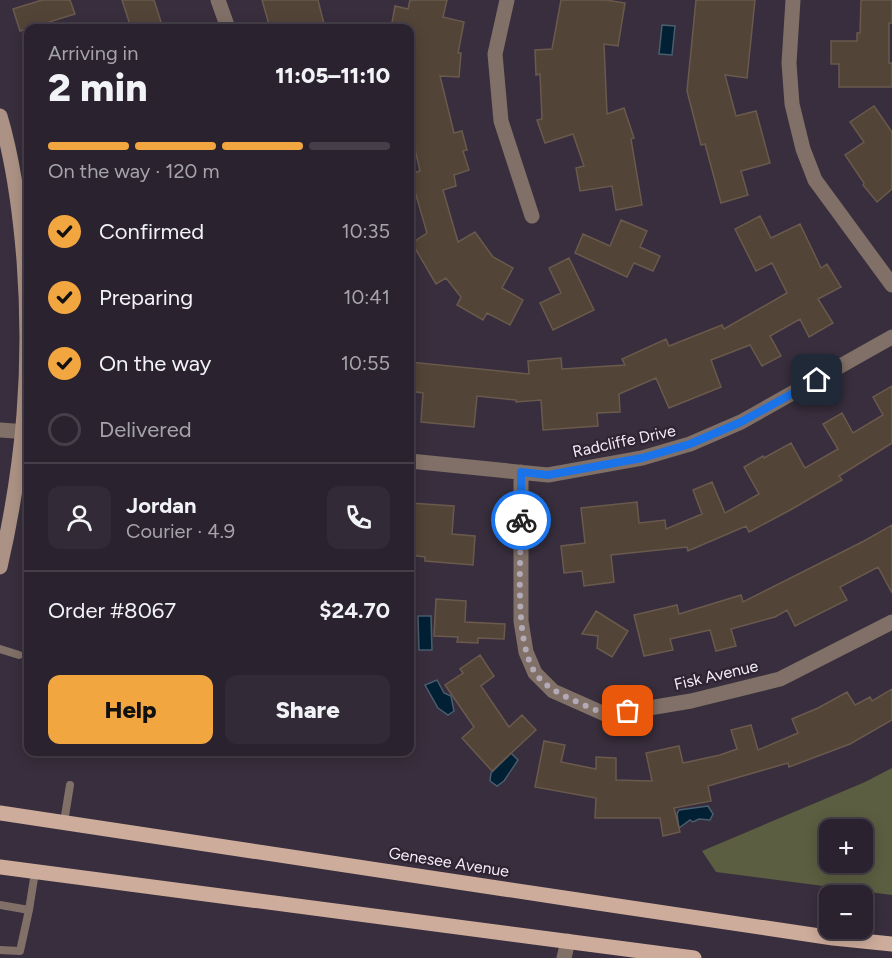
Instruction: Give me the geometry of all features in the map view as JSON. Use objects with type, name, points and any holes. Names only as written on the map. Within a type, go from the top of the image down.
[{"type":"main road","points":[[0,116],[9,145],[21,220],[24,259]]},
{"type":"main road","points":[[0,567],[24,444]]},
{"type":"main road","name":"Genesee Avenue","points":[[0,813],[832,938],[892,944]]},
{"type":"main road","points":[[0,867],[694,958]]},
{"type":"street","points":[[218,0],[227,24]]},
{"type":"street","points":[[507,0],[495,54],[501,121],[532,216]]},
{"type":"street","points":[[793,0],[789,63],[792,104],[804,149],[815,180],[892,285]]},
{"type":"street","name":"Radcliffe Drive","points":[[414,461],[548,475],[642,458],[690,444],[741,422],[892,337]]},
{"type":"street","points":[[0,430],[24,432]]},
{"type":"street","name":"Fisk Avenue","points":[[521,472],[521,621],[526,652],[535,673],[554,691],[607,715],[691,701],[780,679],[892,622]]},
{"type":"street","points":[[564,958],[568,941]]},
{"type":"lane","points":[[0,649],[19,655]]},
{"type":"lane","points":[[64,822],[70,785]]},
{"type":"lane","points":[[0,950],[21,951],[35,872]]},
{"type":"lane","points":[[0,905],[29,910]]},
{"type":"green space","points":[[892,768],[892,895],[873,893],[873,885],[819,885],[716,872],[702,851],[865,782]]},
{"type":"water","points":[[662,25],[675,26],[672,55],[659,54]]},
{"type":"water","points":[[418,616],[431,616],[432,650],[419,650]]},
{"type":"water","points":[[437,680],[444,693],[451,696],[454,711],[448,715],[438,708],[425,685]]},
{"type":"water","points":[[511,753],[518,760],[504,781],[497,786],[490,781],[491,773]]},
{"type":"water","points":[[708,806],[713,814],[710,820],[699,819],[693,822],[690,820],[679,828],[677,814],[679,810]]},
{"type":"building","points":[[42,0],[70,0],[75,14],[43,24],[24,24],[24,30],[20,31],[13,9]]},
{"type":"building","points":[[122,0],[154,0],[162,24],[130,24]]},
{"type":"building","points":[[262,0],[318,0],[324,24],[269,24]]},
{"type":"building","points":[[410,0],[447,0],[443,17],[464,22],[458,53],[461,53],[459,77],[440,76],[454,133],[462,131],[467,150],[463,151],[469,170],[454,175],[456,186],[443,190],[458,242],[475,232],[493,257],[513,268],[502,288],[523,300],[510,325],[487,313],[483,320],[457,305],[461,297],[446,278],[436,284],[414,246],[414,242],[427,233],[414,188],[414,173],[420,171],[414,145],[414,24],[392,24],[395,6],[408,9]]},
{"type":"building","points":[[561,0],[606,0],[625,3],[618,46],[604,44],[607,114],[624,108],[634,138],[631,139],[642,205],[616,210],[612,186],[580,191],[576,168],[584,166],[573,134],[545,143],[537,120],[542,119],[540,74],[536,75],[535,50],[552,49]]},
{"type":"building","points":[[696,0],[755,0],[747,78],[725,75],[736,116],[756,111],[770,163],[741,171],[748,195],[721,203],[705,144],[701,145],[687,91]]},
{"type":"building","points":[[861,0],[892,0],[892,23],[889,23],[889,63],[892,63],[892,87],[839,87],[839,64],[831,64],[831,41],[857,41],[857,33],[860,33]]},
{"type":"building","points":[[874,106],[892,132],[892,189],[877,202],[863,185],[864,183],[845,155],[864,142],[850,122]]},
{"type":"building","points":[[760,216],[771,238],[800,224],[821,268],[827,264],[841,287],[818,299],[833,323],[809,337],[800,319],[770,336],[781,356],[762,366],[750,345],[711,360],[721,387],[669,408],[656,378],[619,394],[620,412],[597,413],[598,426],[543,430],[541,400],[516,402],[516,400],[477,396],[474,427],[421,422],[423,393],[414,392],[414,362],[529,374],[528,361],[561,358],[562,369],[625,365],[622,359],[666,339],[669,346],[722,325],[724,329],[787,293],[772,263],[756,271],[735,229]]},
{"type":"building","points":[[621,220],[647,231],[640,247],[660,256],[653,271],[634,263],[627,277],[575,253],[583,234],[610,246]]},
{"type":"building","points":[[569,258],[594,310],[553,330],[540,303],[561,293],[549,268]]},
{"type":"building","points":[[892,386],[892,443],[839,476],[842,480],[792,509],[749,532],[746,526],[688,551],[687,547],[611,555],[614,582],[584,586],[582,571],[564,573],[561,546],[585,543],[581,508],[637,502],[639,523],[665,520],[666,529],[702,514],[693,490],[712,482],[725,513],[759,494],[744,467],[791,443],[805,468],[838,449],[823,424],[842,413],[853,433],[883,415],[873,397]]},
{"type":"building","points":[[414,503],[454,506],[452,534],[475,536],[473,565],[425,561],[425,557],[414,556]]},
{"type":"building","points":[[892,525],[892,593],[878,567],[840,587],[847,600],[795,626],[787,610],[775,617],[731,629],[736,646],[716,651],[710,630],[670,639],[673,650],[644,656],[634,615],[677,605],[679,614],[741,595],[743,602]]},
{"type":"building","points":[[436,599],[466,601],[465,622],[505,624],[504,639],[478,638],[478,643],[457,642],[458,637],[434,636]]},
{"type":"building","points":[[596,611],[628,631],[612,657],[597,648],[598,636],[582,634]]},
{"type":"building","points":[[480,655],[494,676],[481,686],[509,727],[522,715],[536,730],[492,771],[462,738],[474,727],[445,685],[463,673],[460,669]]},
{"type":"building","points":[[892,689],[892,720],[850,744],[789,767],[788,763],[708,786],[711,801],[674,808],[680,832],[663,836],[660,818],[595,818],[596,798],[535,787],[544,741],[565,745],[561,762],[596,769],[596,757],[616,758],[616,780],[652,781],[646,753],[679,746],[683,763],[720,755],[737,749],[731,730],[751,725],[758,750],[798,733],[792,719],[847,692],[855,705],[870,697],[872,701]]},
{"type":"way so far","points":[[521,520],[521,621],[526,652],[535,673],[554,691],[607,715],[628,711]]},
{"type":"route","points":[[521,520],[521,472],[548,475],[642,458],[690,444],[741,422],[817,380]]}]
